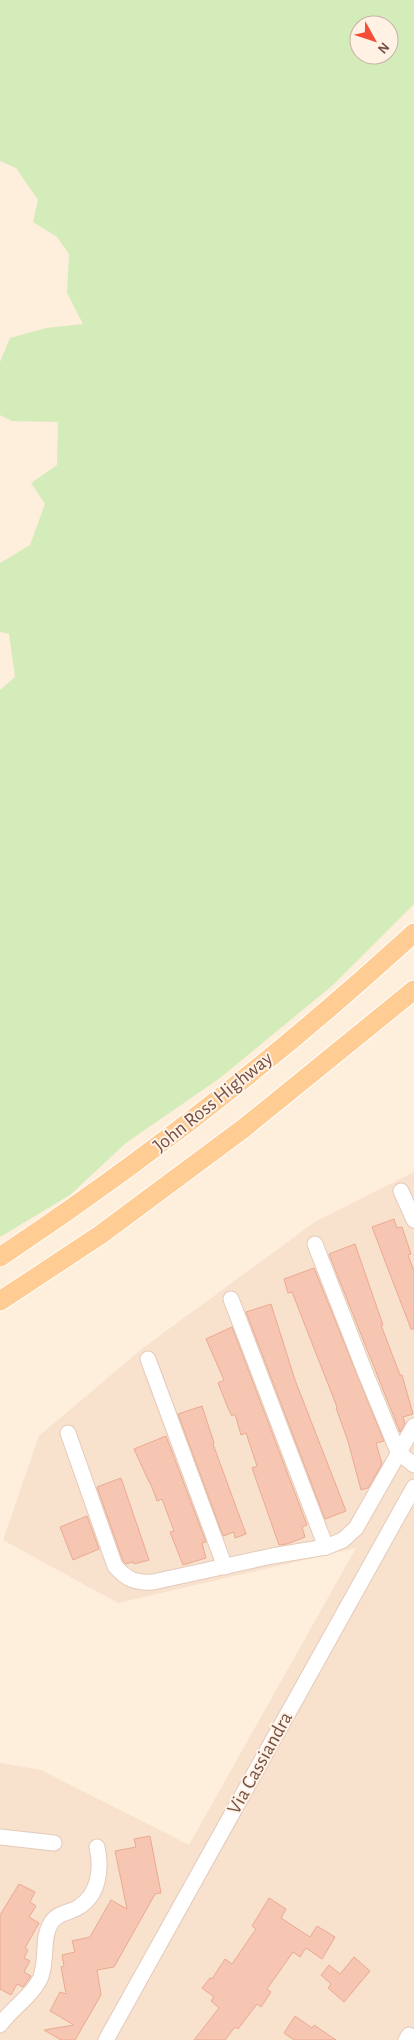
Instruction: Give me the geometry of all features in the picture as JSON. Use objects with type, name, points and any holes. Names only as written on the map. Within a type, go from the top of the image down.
[{"type":"main road","name":"John Ross Highway","points":[[0,1257],[122,1174],[187,1124],[353,989],[414,933]]},
{"type":"main road","name":"John Ross Highway","points":[[0,1301],[100,1235],[244,1128],[414,990]]},
{"type":"street","points":[[401,1191],[414,1220]]},
{"type":"street","points":[[315,1244],[398,1452],[414,1464]]},
{"type":"street","points":[[231,1299],[326,1547]]},
{"type":"street","points":[[148,1359],[225,1567]]},
{"type":"street","points":[[68,1433],[110,1556],[121,1573],[130,1580],[139,1583],[153,1582],[326,1547],[343,1540],[352,1533],[414,1426]]},
{"type":"street","name":"Via Cassiandra","points":[[106,2040],[414,1487]]},
{"type":"street","points":[[0,1837],[54,1843]]},
{"type":"street","points":[[0,2025],[40,1978],[47,1932],[51,1923],[58,1915],[83,1904],[90,1896],[101,1869],[97,1847]]},
{"type":"shaded area","points":[[414,1172],[414,2040],[0,2040],[0,1763],[41,1770],[189,1845],[356,1548],[118,1603],[3,1540],[39,1436],[143,1348],[315,1222]]},
{"type":"green space","points":[[0,0],[414,0],[414,904],[333,985],[220,1078],[126,1143],[70,1195],[0,1237],[0,690],[15,677],[9,634],[0,632],[0,563],[30,545],[45,504],[31,483],[57,465],[58,422],[12,421],[0,415],[0,362],[10,338],[46,328],[83,324],[67,293],[69,254],[57,237],[33,222],[38,200],[16,168],[0,161]]},
{"type":"building","points":[[394,1219],[397,1228],[402,1227],[411,1254],[408,1255],[414,1271],[414,1329],[411,1329],[372,1227]]},
{"type":"building","points":[[355,1244],[383,1325],[381,1325],[400,1375],[402,1375],[413,1414],[403,1417],[405,1424],[400,1432],[329,1254]]},
{"type":"building","points":[[314,1268],[384,1441],[376,1443],[382,1464],[368,1488],[361,1490],[337,1407],[292,1292],[288,1293],[284,1279]]},
{"type":"building","points":[[271,1304],[295,1380],[346,1511],[325,1519],[246,1312]]},
{"type":"building","points":[[232,1327],[307,1525],[302,1527],[305,1537],[287,1544],[279,1545],[252,1468],[257,1466],[246,1433],[241,1435],[235,1414],[232,1416],[228,1408],[218,1383],[224,1380],[206,1339]]},
{"type":"building","points":[[202,1406],[213,1444],[246,1534],[235,1538],[234,1532],[223,1536],[178,1414]]},
{"type":"building","points":[[166,1436],[206,1542],[202,1543],[206,1558],[183,1565],[170,1532],[174,1531],[162,1499],[157,1501],[134,1449]]},
{"type":"building","points":[[121,1478],[149,1560],[134,1564],[133,1562],[126,1564],[123,1561],[97,1487]]},
{"type":"building","points":[[87,1516],[99,1549],[73,1560],[60,1527]]},
{"type":"building","points":[[150,1836],[161,1893],[155,1894],[114,1967],[97,1970],[101,1995],[75,2040],[61,2040],[44,2030],[74,2025],[50,2011],[60,1992],[66,1994],[61,1967],[64,1966],[62,1955],[75,1952],[72,1941],[90,1937],[111,1900],[127,1909],[115,1851],[136,1847],[134,1839]]},
{"type":"building","points":[[19,1884],[35,1892],[30,1902],[36,1906],[29,1917],[39,1923],[25,1948],[28,1950],[24,1958],[30,1961],[24,1972],[31,1976],[23,1987],[17,1984],[11,1995],[0,1989],[0,1915]]},
{"type":"building","points":[[269,1898],[286,1909],[281,1918],[310,1937],[317,1926],[335,1937],[322,1959],[306,1948],[300,1957],[293,1952],[267,1989],[271,1992],[261,2007],[257,2004],[238,2029],[235,2027],[225,2040],[194,2040],[219,2008],[211,2001],[214,1997],[202,1988],[210,1978],[212,1979],[225,1959],[232,1964],[256,1929],[252,1926]]},
{"type":"building","points":[[354,1957],[370,1971],[344,2002],[328,1988],[331,1984],[321,1975],[329,1965],[340,1974]]},
{"type":"building","points":[[295,2016],[312,2028],[314,2025],[336,2040],[294,2040],[284,2033]]}]
